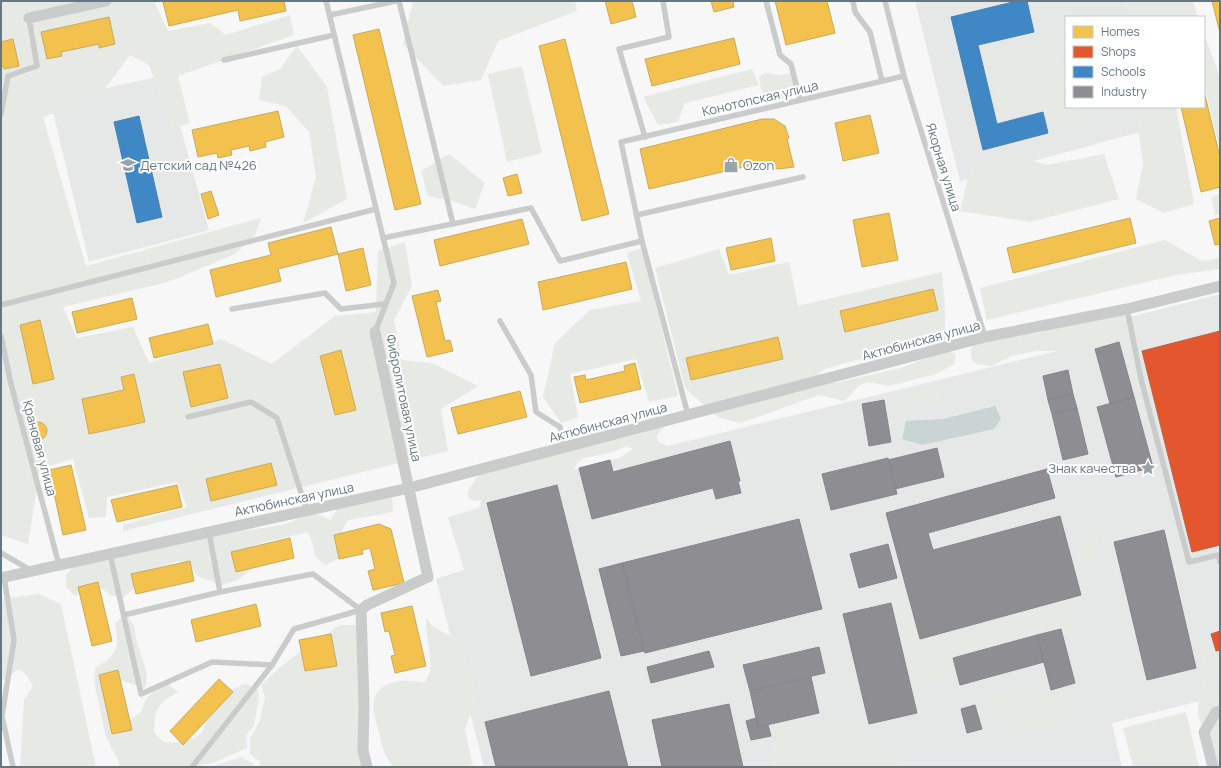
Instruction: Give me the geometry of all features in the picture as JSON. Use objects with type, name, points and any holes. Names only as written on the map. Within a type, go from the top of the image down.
[{"type":"street","points":[[29,18],[106,1]]},
{"type":"street","name":"Актюбинская улица","points":[[2,577],[409,488],[985,337],[1127,309],[1220,286]]},
{"type":"street","name":"Фибролитовая улица","points":[[361,610],[367,605],[428,577],[375,332]]},
{"type":"street","points":[[361,610],[364,705],[363,750],[367,767]]},
{"type":"street","points":[[1213,767],[1204,732],[1216,712],[1220,711]]},
{"type":"lane","name":"Фибролитовая улица","points":[[326,1],[394,283],[375,332]]},
{"type":"lane","points":[[330,15],[396,1]]},
{"type":"lane","points":[[399,1],[453,224]]},
{"type":"lane","points":[[644,137],[619,49],[669,38],[663,1]]},
{"type":"lane","points":[[766,1],[780,55],[791,64],[800,100]]},
{"type":"lane","points":[[853,1],[855,12],[870,32],[882,81]]},
{"type":"lane","name":"Якорная улица","points":[[885,1],[904,76],[985,337]]},
{"type":"lane","points":[[1,114],[8,76],[36,66],[29,18]]},
{"type":"lane","points":[[224,60],[334,34]]},
{"type":"lane","name":"Конотопская улица","points":[[637,214],[621,142],[904,76]]},
{"type":"lane","points":[[688,415],[642,241],[637,214],[803,177]]},
{"type":"lane","points":[[383,238],[531,208],[560,261],[642,241]]},
{"type":"lane","points":[[1,306],[376,209]]},
{"type":"lane","points":[[232,309],[325,293],[341,309],[385,304]]},
{"type":"lane","points":[[1127,309],[1141,379],[1189,562],[1218,555],[1220,562]]},
{"type":"lane","points":[[500,321],[531,375],[536,412],[560,427],[564,448]]},
{"type":"lane","name":"Крановая улица","points":[[1,336],[11,384],[59,565]]},
{"type":"lane","points":[[188,417],[251,402],[278,418],[307,510]]},
{"type":"lane","points":[[209,532],[220,592]]},
{"type":"lane","points":[[1,553],[32,571]]},
{"type":"lane","points":[[110,554],[141,694],[212,662],[272,665]]},
{"type":"lane","points":[[124,615],[220,592],[314,574],[361,610]]},
{"type":"lane","points":[[2,577],[14,640],[2,716],[13,767]]},
{"type":"lane","points":[[192,767],[272,665],[294,629],[361,610]]},
{"type":"shaded area","points":[[1,1],[163,1],[155,3],[168,31],[210,23],[226,35],[290,15],[294,35],[178,76],[190,123],[171,129],[149,65],[130,55],[99,97],[43,117],[86,266],[261,218],[255,235],[235,254],[168,282],[63,307],[77,338],[133,327],[149,363],[221,339],[272,364],[335,316],[376,312],[378,251],[405,242],[412,286],[394,320],[402,360],[432,363],[478,386],[441,409],[448,451],[123,531],[123,525],[187,507],[177,482],[107,497],[106,517],[89,518],[73,459],[40,469],[28,544],[1,535]]},
{"type":"shaded area","points":[[413,1],[575,1],[577,11],[498,41],[481,80],[443,86],[403,44]]},
{"type":"shaded area","points":[[915,1],[1147,1],[1151,16],[1065,16],[1065,108],[1174,108],[1177,122],[960,181]]},
{"type":"shaded area","points":[[1123,1],[1193,1],[1198,16],[1132,16]]},
{"type":"shaded area","points":[[1049,21],[1065,89],[1065,108],[1075,108],[1086,121],[1062,134],[1046,109],[1000,116],[984,49],[1026,48]]},
{"type":"shaded area","points":[[1205,36],[1220,78],[1220,150],[1205,88]]},
{"type":"shaded area","points":[[297,46],[327,87],[347,199],[303,223],[316,177],[309,132],[286,106],[259,100],[262,77],[280,69]]},
{"type":"shaded area","points":[[522,66],[542,153],[507,162],[488,74]]},
{"type":"shaded area","points":[[752,69],[759,85],[685,103],[678,122],[658,125],[643,97]]},
{"type":"shaded area","points":[[765,73],[781,75],[792,73],[797,95],[779,100],[770,100],[767,98],[762,91],[759,77]]},
{"type":"shaded area","name":"Детский сад №426","points":[[166,75],[209,230],[89,262],[50,100]]},
{"type":"shaded area","points":[[1135,108],[1176,108],[1194,204],[1163,213],[1136,199],[1143,164]]},
{"type":"shaded area","points":[[449,154],[485,183],[475,209],[456,202],[428,196],[421,171]]},
{"type":"shaded area","points":[[1104,154],[1119,199],[1030,222],[960,211],[972,161],[1017,156],[1047,165]]},
{"type":"shaded area","points":[[1220,193],[1220,214],[1215,215],[1211,198]]},
{"type":"shaded area","points":[[1165,240],[1202,261],[1220,258],[1220,269],[1176,275],[987,320],[980,288]]},
{"type":"shaded area","points":[[642,248],[678,396],[649,402],[636,359],[570,374],[578,417],[561,423],[543,397],[555,343],[590,310],[641,301],[627,253]]},
{"type":"shaded area","points":[[719,249],[729,275],[789,262],[798,306],[942,272],[945,307],[945,342],[915,348],[904,348],[874,353],[865,358],[825,369],[818,375],[825,383],[835,383],[901,368],[947,350],[956,355],[954,364],[936,374],[889,386],[867,382],[858,386],[845,401],[819,395],[741,423],[720,418],[685,388],[655,268]]},
{"type":"shaded area","points":[[1220,294],[1220,702],[1212,698],[1112,723],[1122,767],[484,767],[436,579],[464,570],[448,517],[479,508],[483,494],[610,460],[1122,335],[1118,320]]},
{"type":"shaded area","points":[[1113,306],[1120,306],[1134,323],[1136,331],[1126,340],[1107,345],[1069,351],[1036,351],[1012,356],[991,366],[976,364],[972,360],[971,350],[973,345],[1009,337],[1038,333],[1107,310]]},
{"type":"shaded area","points":[[936,388],[940,390],[942,394],[940,407],[922,404],[913,405],[904,409],[895,422],[891,418],[892,403],[906,395]]},
{"type":"shaded area","points":[[995,406],[1001,419],[994,429],[922,445],[902,439],[906,421],[943,419]]},
{"type":"shaded area","points":[[657,416],[664,418],[665,426],[656,437],[660,443],[670,448],[673,458],[624,469],[618,464],[621,457],[633,449],[627,446],[613,452],[584,458],[578,462],[570,475],[557,483],[542,485],[526,483],[491,499],[475,501],[468,498],[468,491],[480,473],[533,449],[580,438],[593,433],[621,428],[644,421],[649,417]]},
{"type":"shaded area","points":[[392,496],[393,512],[348,520],[341,532],[338,559],[325,565],[315,556],[313,544],[308,532],[254,545],[248,557],[249,571],[238,580],[222,585],[197,576],[190,566],[178,561],[151,570],[139,577],[133,589],[123,598],[110,595],[100,587],[75,596],[66,587],[66,575],[74,565],[214,536],[281,525],[293,521],[305,514],[318,514],[330,520],[337,509]]},
{"type":"shaded area","points":[[1091,532],[1096,533],[1098,541],[1096,553],[1091,560],[1079,565],[1076,556],[1082,536]]},
{"type":"shaded area","points":[[1084,583],[1086,589],[1075,609],[1075,624],[1072,631],[1066,636],[1059,638],[1026,634],[1014,642],[996,648],[989,647],[965,652],[957,655],[950,668],[932,682],[924,682],[918,679],[900,655],[894,621],[902,609],[908,605],[915,608],[935,632],[942,634],[964,635],[970,632],[1007,624],[1010,618],[995,618],[1069,586]]},
{"type":"shaded area","points":[[39,594],[61,604],[96,767],[20,767],[24,700],[33,686],[26,674],[19,669],[1,681],[1,599]]},
{"type":"shaded area","points":[[125,614],[134,625],[136,639],[147,675],[145,688],[120,680],[118,716],[130,720],[141,712],[146,699],[156,689],[168,684],[178,692],[165,700],[158,708],[154,732],[163,742],[188,741],[202,732],[211,712],[222,697],[245,684],[258,689],[259,699],[254,725],[246,735],[247,748],[213,763],[190,767],[119,767],[119,762],[106,737],[94,681],[95,668],[108,659],[115,650],[117,639],[115,624]]},
{"type":"shaded area","points":[[426,617],[431,625],[444,633],[454,636],[461,643],[476,691],[475,701],[465,730],[473,767],[393,767],[386,756],[382,745],[375,719],[375,697],[385,686],[395,682],[425,682],[430,673]]},
{"type":"shaded area","points":[[340,625],[363,625],[362,735],[371,767],[259,767],[260,762],[250,754],[250,738],[259,723],[265,698],[261,685],[289,660]]},
{"type":"shaded area","points":[[1202,635],[1212,653],[1220,655],[1220,676],[1216,679],[1216,683],[1220,694],[1220,767],[1216,767],[1198,716],[1198,701],[1203,678],[1203,666],[1195,637]]},
{"type":"shaded area","points":[[1069,691],[1075,700],[1077,711],[1068,722],[1059,726],[1016,733],[1006,732],[994,715],[993,701],[995,695],[1030,692],[1051,697]]},
{"type":"shaded area","points":[[1186,712],[1199,767],[1133,767],[1123,728]]},
{"type":"shaded area","points":[[838,713],[877,749],[896,755],[906,767],[771,767],[774,744],[781,729],[786,724],[801,720],[819,723],[822,722],[828,715]]},
{"type":"shaded area","points":[[242,757],[255,765],[255,767],[210,767]]},
{"type":"building: Homes","points":[[284,1],[286,11],[240,21],[238,10],[169,26],[163,2]]},
{"type":"building: Homes","points":[[605,1],[632,1],[636,17],[611,24]]},
{"type":"building: Homes","points":[[711,1],[733,1],[734,7],[714,12]]},
{"type":"building: Homes","points":[[775,1],[827,1],[835,33],[786,45]]},
{"type":"building: Homes","points":[[1212,1],[1220,1],[1220,33]]},
{"type":"building: Homes","points":[[109,17],[115,44],[99,48],[99,44],[61,52],[62,56],[47,59],[41,32]]},
{"type":"building: Homes","points":[[379,29],[421,204],[395,210],[353,35]]},
{"type":"building: Homes","points":[[734,38],[740,64],[652,86],[645,59]]},
{"type":"building: Homes","points":[[13,39],[19,66],[4,69],[4,66],[1,67],[1,42]]},
{"type":"building: Homes","points":[[565,39],[609,214],[582,221],[539,46]]},
{"type":"building: Homes","points":[[1205,95],[1220,157],[1220,187],[1201,192],[1181,108],[1205,108]]},
{"type":"building: Homes","points":[[278,111],[284,137],[265,142],[266,147],[250,151],[249,146],[231,150],[232,155],[218,158],[217,153],[198,157],[192,130]]},
{"type":"building: Homes","points":[[870,115],[879,153],[843,161],[835,123]]},
{"type":"building: Homes","points":[[762,119],[774,119],[785,126],[789,138],[787,139],[794,167],[779,169],[770,168],[765,162],[649,189],[640,149]]},
{"type":"building: Homes","points":[[517,174],[522,193],[508,196],[503,178]]},
{"type":"building: Homes","points":[[211,191],[219,215],[208,219],[201,194]]},
{"type":"building: Homes","points":[[889,213],[898,260],[862,267],[853,220]]},
{"type":"building: Homes","points":[[1130,218],[1136,243],[1013,273],[1007,248]]},
{"type":"building: Homes","points":[[1220,218],[1220,244],[1215,245],[1209,221]]},
{"type":"building: Homes","points":[[522,219],[529,244],[440,266],[434,240]]},
{"type":"building: Homes","points":[[331,227],[338,254],[278,269],[281,281],[216,297],[210,270],[271,255],[268,243]]},
{"type":"building: Homes","points":[[771,238],[775,261],[731,270],[726,248]]},
{"type":"building: Homes","points":[[363,248],[371,285],[346,291],[338,254]]},
{"type":"building: Homes","points":[[626,262],[632,289],[543,310],[538,282]]},
{"type":"building: Homes","points":[[933,289],[938,310],[845,332],[840,311]]},
{"type":"building: Homes","points":[[438,290],[441,301],[436,302],[445,341],[450,340],[453,351],[427,357],[412,296]]},
{"type":"building: Homes","points":[[132,298],[137,319],[77,333],[72,312]]},
{"type":"building: Homes","points":[[40,320],[54,379],[33,384],[20,325]]},
{"type":"building: Homes","points":[[208,324],[213,344],[154,358],[149,338]]},
{"type":"building: Homes","points":[[778,337],[783,359],[691,380],[686,358]]},
{"type":"building: Homes","points":[[341,350],[356,410],[335,415],[320,356]]},
{"type":"building: Homes","points":[[635,363],[641,389],[580,403],[574,377],[585,375],[586,380],[625,371],[624,366]]},
{"type":"building: Homes","points":[[220,364],[228,398],[191,407],[183,372]]},
{"type":"building: Homes","points":[[134,374],[145,422],[89,434],[82,399],[124,390],[121,377]]},
{"type":"building: Homes","points":[[520,391],[527,417],[458,434],[451,408]]},
{"type":"building: Homes","points":[[34,422],[42,422],[47,427],[45,438],[42,440],[34,440],[29,435],[29,427]]},
{"type":"building: Homes","points":[[271,463],[277,485],[211,501],[206,479]]},
{"type":"building: Homes","points":[[71,465],[86,530],[63,535],[49,470]]},
{"type":"building: Homes","points":[[177,485],[182,507],[117,522],[111,500]]},
{"type":"building: Homes","points":[[379,524],[391,529],[404,583],[373,590],[368,571],[375,569],[370,548],[362,550],[363,554],[339,559],[334,535]]},
{"type":"building: Homes","points":[[290,538],[294,558],[236,572],[231,552]]},
{"type":"building: Homes","points":[[190,561],[194,581],[136,594],[131,574]]},
{"type":"building: Homes","points":[[98,582],[112,641],[92,646],[78,587]]},
{"type":"building: Homes","points":[[256,604],[261,626],[196,642],[191,620]]},
{"type":"building: Homes","points":[[412,606],[426,666],[395,673],[391,656],[395,655],[389,631],[385,632],[381,613]]},
{"type":"building: Homes","points":[[331,634],[337,666],[305,671],[299,640]]},
{"type":"building: Homes","points":[[118,670],[132,730],[112,734],[99,675]]},
{"type":"building: Homes","points":[[219,679],[233,692],[183,745],[170,731]]},
{"type":"building: Shops","points":[[1220,331],[1220,545],[1192,552],[1142,351]]},
{"type":"building: Shops","points":[[1220,631],[1220,650],[1216,651],[1211,634]]},
{"type":"building: Schools","points":[[1017,1],[1027,1],[1034,32],[978,45],[997,124],[1043,112],[1048,133],[983,150],[951,17]]},
{"type":"building: Schools","points":[[139,116],[162,217],[137,223],[114,122]]},
{"type":"building: Industry","points":[[1119,342],[1134,397],[1110,404],[1095,349]]},
{"type":"building: Industry","points":[[1068,370],[1073,394],[1048,400],[1043,376]]},
{"type":"building: Industry","points":[[1073,394],[1077,408],[1052,414],[1048,400]]},
{"type":"building: Industry","points":[[1134,397],[1153,467],[1116,477],[1097,407]]},
{"type":"building: Industry","points":[[884,400],[891,442],[869,446],[862,404]]},
{"type":"building: Industry","points":[[1077,408],[1088,454],[1063,460],[1052,414]]},
{"type":"building: Industry","points":[[730,441],[740,481],[738,481],[741,493],[716,499],[713,488],[592,519],[579,468],[610,460],[613,472]]},
{"type":"building: Industry","points":[[937,448],[944,477],[895,489],[888,460]]},
{"type":"building: Industry","points":[[888,458],[897,494],[831,510],[822,474]]},
{"type":"building: Industry","points":[[1047,469],[1055,498],[928,533],[933,550],[1060,516],[1081,595],[920,639],[886,513]]},
{"type":"building: Industry","points":[[557,485],[601,658],[531,676],[487,503]]},
{"type":"building: Industry","points":[[799,519],[822,609],[645,653],[622,563]]},
{"type":"building: Industry","points":[[1164,530],[1196,668],[1147,680],[1114,542]]},
{"type":"building: Industry","points":[[888,544],[897,578],[859,588],[850,554]]},
{"type":"building: Industry","points":[[622,563],[644,651],[621,656],[599,569]]},
{"type":"building: Industry","points":[[891,603],[917,713],[869,724],[843,614]]},
{"type":"building: Industry","points":[[1061,629],[1075,683],[1051,690],[1037,635]]},
{"type":"building: Industry","points":[[1037,635],[1044,662],[960,685],[953,658]]},
{"type":"building: Industry","points":[[819,647],[825,673],[750,691],[743,665]]},
{"type":"building: Industry","points":[[709,651],[714,667],[651,683],[647,667]]},
{"type":"building: Industry","points":[[811,677],[819,713],[758,727],[750,691]]},
{"type":"building: Industry","points":[[609,691],[628,767],[496,767],[485,722]]},
{"type":"building: Industry","points":[[729,704],[743,767],[662,767],[652,720]]},
{"type":"building: Industry","points":[[975,705],[982,729],[967,733],[961,709]]},
{"type":"building: Industry","points":[[756,718],[758,727],[768,725],[771,736],[751,740],[746,721]]},
{"type":"place","name":"Детский сад №426","points":[[128,165]]},
{"type":"place","name":"Ozon","points":[[731,165]]},
{"type":"place","name":"Знак качества","points":[[1148,468]]}]
